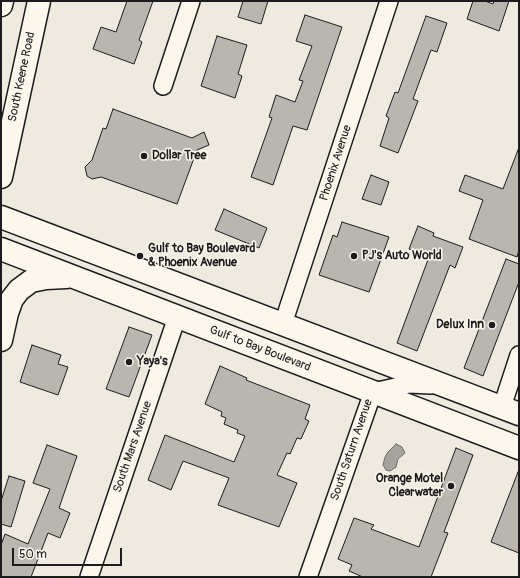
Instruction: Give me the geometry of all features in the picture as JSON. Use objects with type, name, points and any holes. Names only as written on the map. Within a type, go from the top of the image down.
[{"type":"main road","points":[[1,5],[2,1]]},
{"type":"main road","name":"South Keene Road","points":[[1,178],[39,1]]},
{"type":"main road","points":[[1,217],[510,411]]},
{"type":"main road","name":"Gulf to Bay Boulevard","points":[[1,249],[519,448]]},
{"type":"main road","points":[[1,340],[7,313],[12,299],[18,290],[31,281],[71,277]]},
{"type":"street","points":[[163,86],[191,1]]},
{"type":"street","name":"Phoenix Avenue","points":[[283,324],[389,1]]},
{"type":"street","name":"South Mars Avenue","points":[[89,577],[177,317]]},
{"type":"street","points":[[510,411],[519,355]]},
{"type":"street","name":"South Saturn Avenue","points":[[308,577],[373,392],[409,384],[445,386]]},
{"type":"shaded area","points":[[396,444],[402,447],[405,453],[398,459],[396,467],[390,471],[386,470],[383,465],[385,457]]},
{"type":"building","points":[[127,1],[153,1],[139,40],[142,42],[134,64],[93,49],[101,27],[116,32]]},
{"type":"building","points":[[243,1],[268,1],[261,24],[238,17]]},
{"type":"building","points":[[473,1],[485,1],[493,4],[494,1],[509,1],[499,31],[467,19]]},
{"type":"building","points":[[305,15],[342,27],[307,130],[293,126],[273,185],[251,177],[272,118],[269,117],[276,95],[295,102],[303,81],[299,80],[312,46],[296,41]]},
{"type":"building","points":[[426,16],[447,23],[437,52],[431,50],[413,99],[418,101],[398,153],[380,146],[389,118],[386,116],[395,92],[398,93]]},
{"type":"building","points":[[217,36],[247,45],[238,74],[242,76],[235,98],[201,86]]},
{"type":"building","name":"Dollar Tree","points":[[113,109],[192,138],[204,132],[209,145],[197,150],[177,204],[101,177],[92,179],[87,176],[85,167],[92,160],[103,128],[106,129]]},
{"type":"building","points":[[518,150],[519,250],[517,257],[469,239],[483,200],[459,191],[465,175],[503,189]]},
{"type":"building","points":[[371,175],[389,182],[381,205],[362,199]]},
{"type":"building","points":[[224,209],[267,228],[259,248],[215,230]]},
{"type":"building","name":"PJ's Auto World","points":[[342,222],[389,237],[369,292],[319,275],[333,235],[337,237]]},
{"type":"building","points":[[418,226],[434,233],[433,236],[463,247],[455,268],[450,265],[417,351],[397,343],[429,257],[409,249]]},
{"type":"building","name":"Delux Inn","points":[[506,259],[519,264],[519,282],[483,376],[464,368]]},
{"type":"building","name":"Yaya's","points":[[129,327],[152,335],[129,397],[106,389]]},
{"type":"building","points":[[32,345],[61,355],[58,364],[68,367],[58,395],[20,382]]},
{"type":"building","points":[[220,366],[247,378],[246,380],[310,405],[305,419],[309,421],[301,439],[297,438],[290,454],[287,453],[277,475],[297,483],[279,527],[218,505],[229,478],[183,461],[171,490],[148,480],[165,435],[234,462],[245,436],[237,433],[238,430],[224,424],[226,418],[221,416],[222,412],[205,404]]},
{"type":"building","points":[[47,445],[77,456],[59,508],[70,513],[60,538],[48,533],[31,577],[1,577],[1,545],[5,534],[28,544],[50,489],[33,483]]},
{"type":"building","name":"Orange Motel Clearwater","points":[[456,448],[473,455],[444,532],[448,533],[431,577],[363,577],[349,571],[352,565],[338,559],[354,518],[374,525],[371,529],[419,547]]},
{"type":"building","points":[[519,472],[519,553],[491,542]]},
{"type":"building","points":[[9,476],[25,481],[11,527],[1,524],[1,501]]},
{"type":"place","name":"Dollar Tree","points":[[144,156]]},
{"type":"place","name":"Gulf to Bay Boulevard & Phoenix Avenue","points":[[140,256]]},
{"type":"place","name":"PJ's Auto World","points":[[354,256]]},
{"type":"place","name":"Delux Inn","points":[[492,325]]},
{"type":"place","name":"Yaya's","points":[[129,362]]},
{"type":"place","name":"Orange Motel Clearwater","points":[[451,486]]}]
